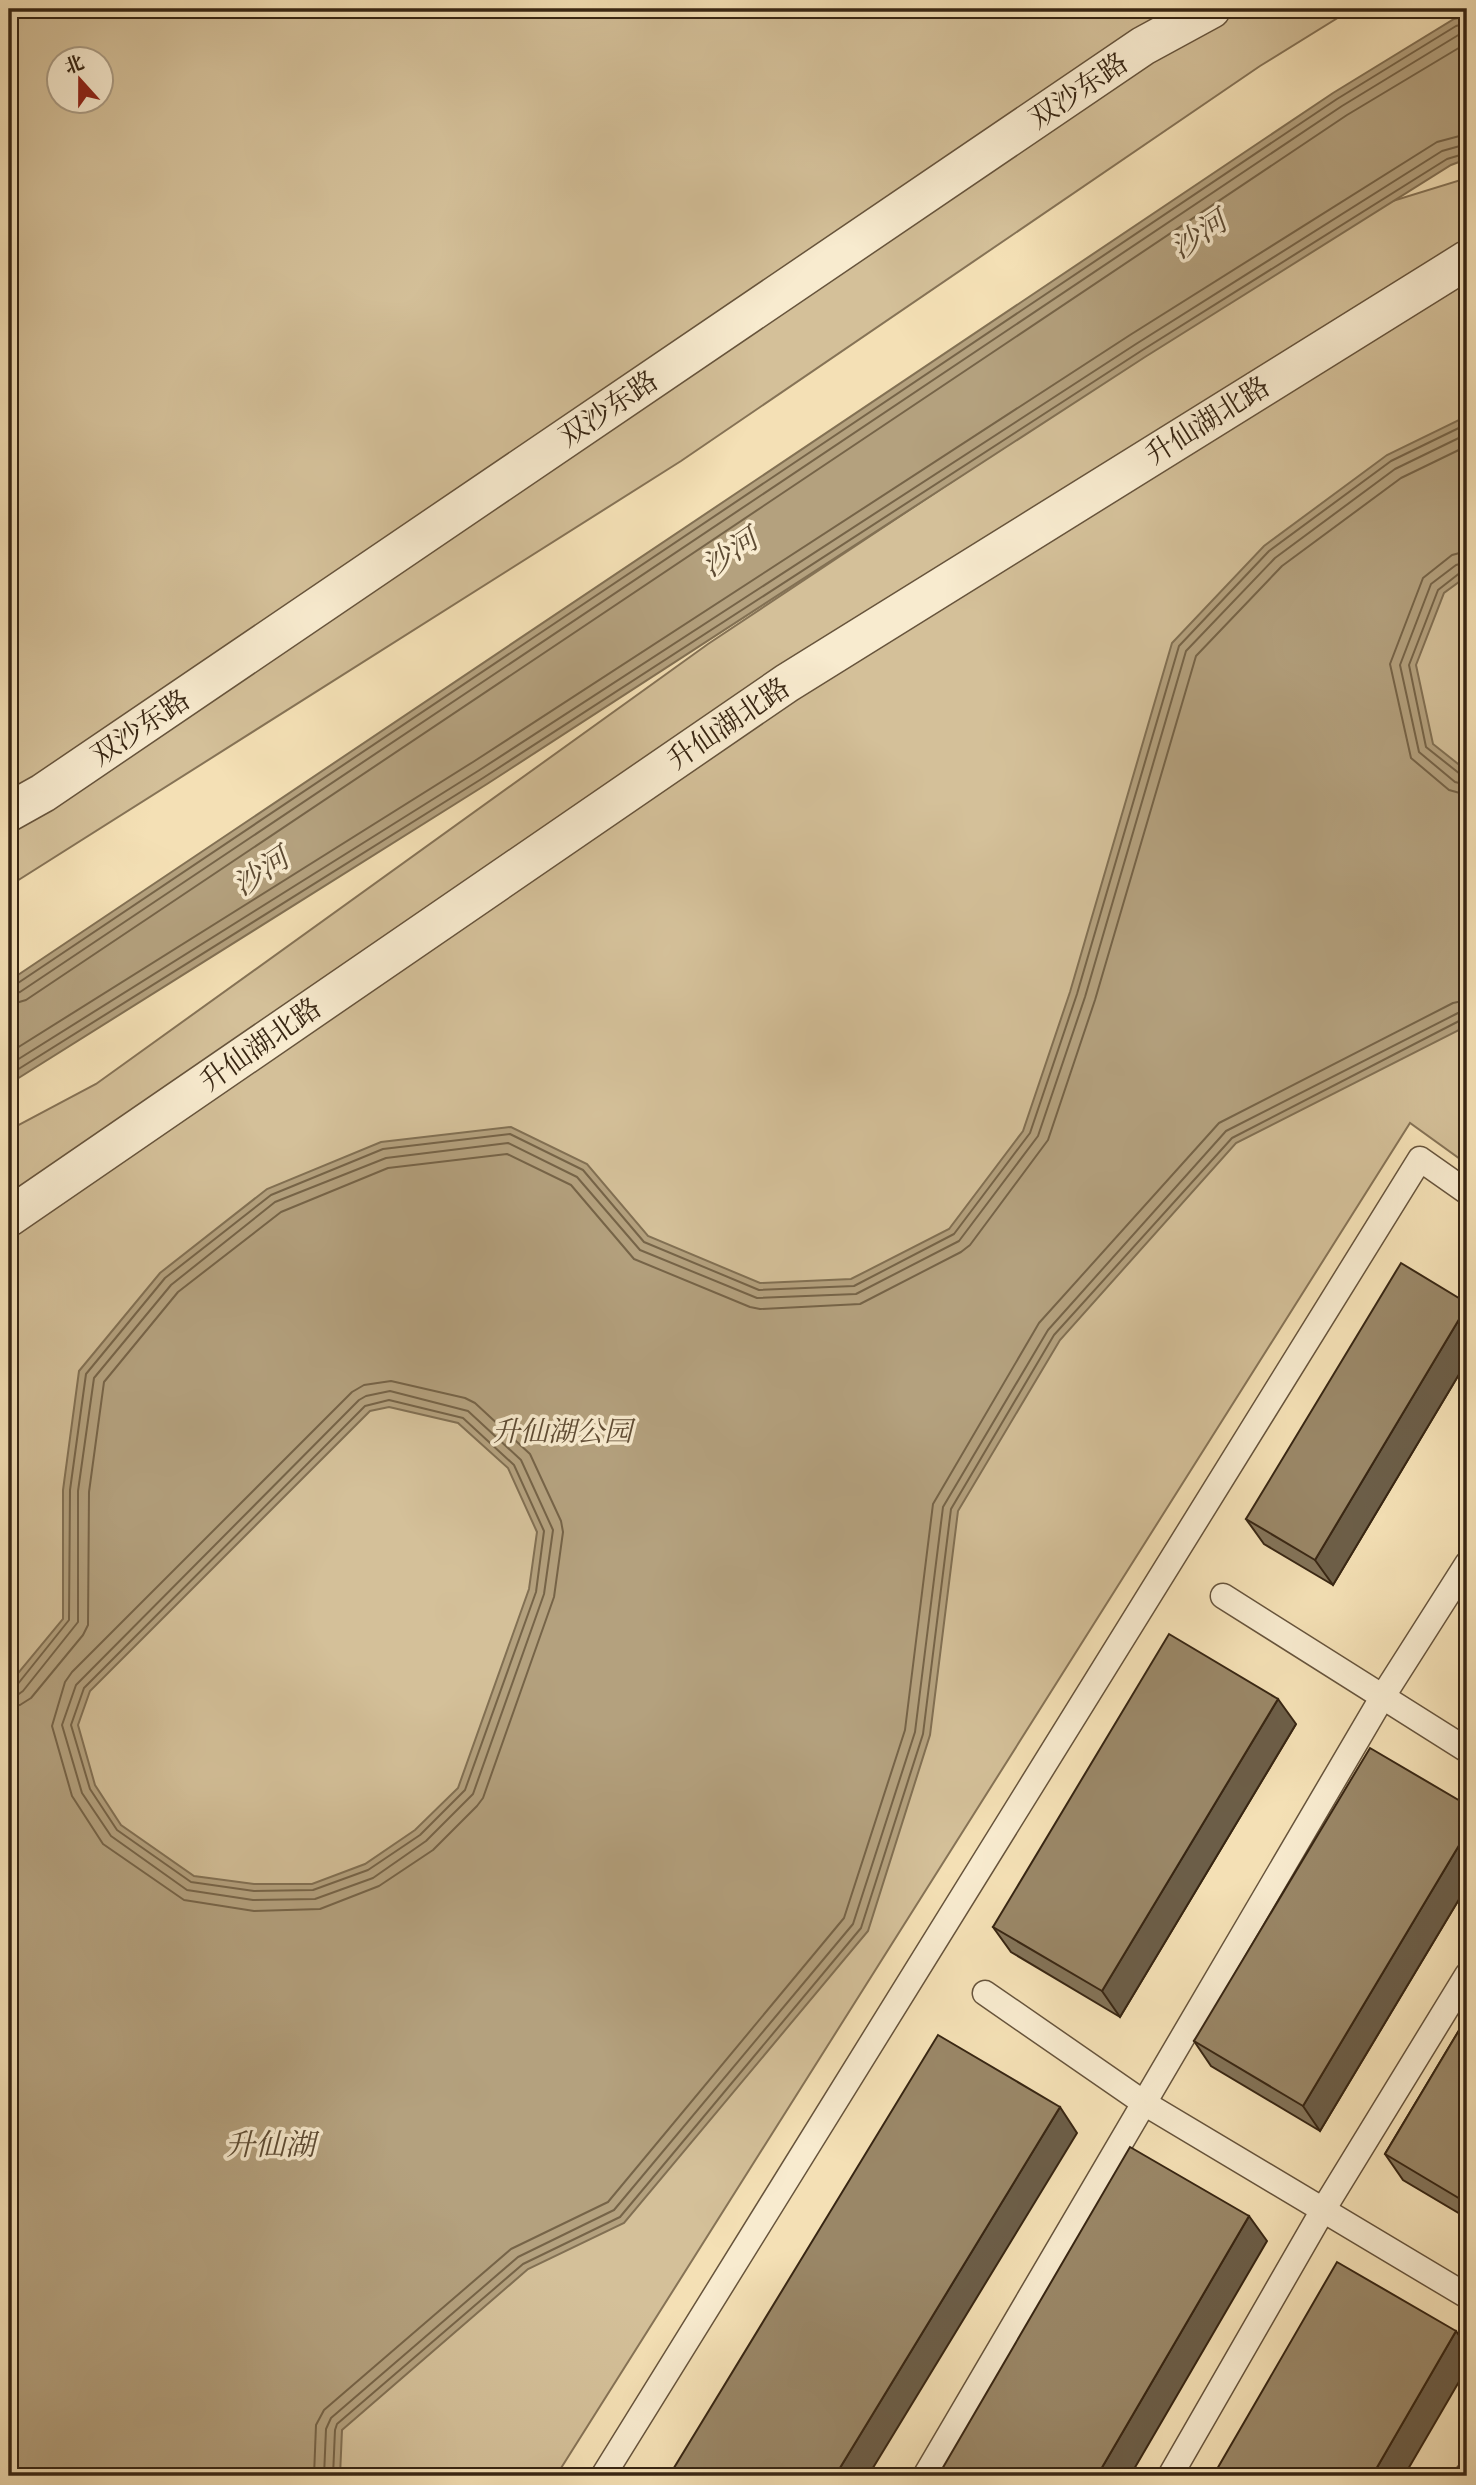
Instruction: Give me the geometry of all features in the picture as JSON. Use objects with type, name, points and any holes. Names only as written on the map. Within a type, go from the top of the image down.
[{"type":"street","name":"双沙东路","points":[[9,812],[43,793],[1132,54],[1211,9]]},
{"type":"street","name":"升仙湖北路","points":[[9,1217],[787,682],[1467,260]]},
{"type":"lane","points":[[603,2476],[1420,1159],[1467,1192]]},
{"type":"lane","points":[[925,2476],[1383,1696],[1467,1564]]},
{"type":"lane","points":[[1223,1596],[1467,1750]]},
{"type":"lane","points":[[1170,2476],[1323,2210],[1467,1975]]},
{"type":"lane","points":[[985,1993],[1144,2103],[1467,2296]]},
{"type":"green space","points":[[9,9],[1352,9],[1260,66],[681,461],[9,886]]},
{"type":"green space","name":"升仙湖公园","points":[[1467,178],[1467,1164],[1410,1123],[556,2476],[9,2476],[9,1130],[96,1084],[708,644],[1357,212]]},
{"type":"water","name":"沙河","points":[[1467,16],[1467,159],[1451,165],[1145,357],[487,784],[9,1084],[9,981],[1333,93],[1454,19]]},
{"type":"water","name":"升仙湖","points":[[1467,416],[1467,576],[1444,593],[1416,665],[1433,744],[1467,771],[1467,1026],[1236,1143],[1060,1340],[958,1511],[930,1735],[868,1931],[624,2223],[528,2269],[342,2430],[340,2476],[9,2476],[9,1684],[63,1619],[63,1490],[79,1371],[160,1273],[267,1189],[381,1142],[511,1127],[587,1164],[648,1236],[760,1283],[851,1279],[949,1229],[1023,1131],[1070,992],[1172,643],[1264,546],[1387,455]],"holes":[[[389,1407],[458,1423],[508,1468],[537,1532],[529,1589],[458,1788],[415,1830],[365,1864],[312,1884],[254,1884],[194,1876],[121,1825],[95,1785],[78,1725],[90,1691],[370,1411]]]},
{"type":"building","points":[[1401,1263],[1467,1303],[1467,1306],[1315,1560],[1246,1519]]},
{"type":"building","points":[[1169,1634],[1278,1699],[1102,1991],[993,1927]]},
{"type":"building","points":[[1370,1748],[1467,1805],[1467,1832],[1303,2106],[1194,2041]]},
{"type":"building","points":[[1467,2017],[1467,2203],[1385,2154]]},
{"type":"building","points":[[938,2035],[1060,2107],[835,2476],[669,2476]]},
{"type":"building","points":[[1130,2147],[1249,2216],[1097,2476],[938,2476]]},
{"type":"building","points":[[1337,2262],[1456,2331],[1372,2476],[1213,2476]]}]
